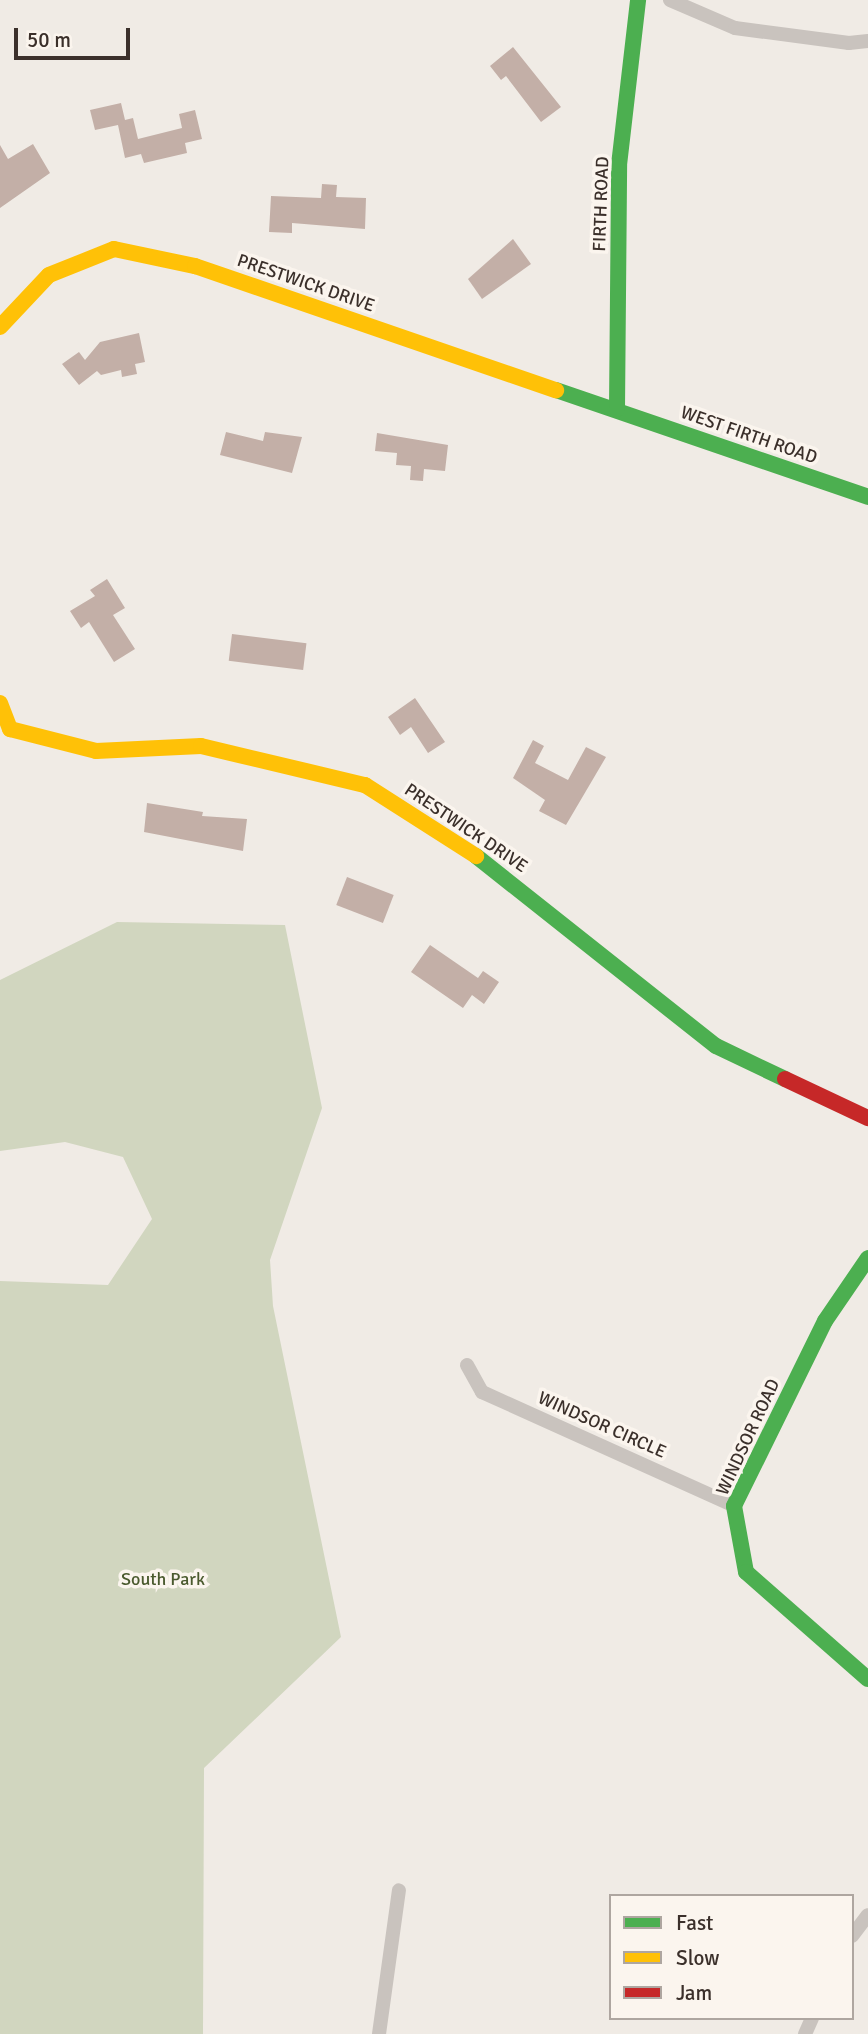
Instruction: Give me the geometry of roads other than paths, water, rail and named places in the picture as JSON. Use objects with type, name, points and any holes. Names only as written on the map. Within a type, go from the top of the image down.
[{"type":"street","name":"FIRTH ROAD","points":[[617,410],[620,165],[638,0]]},
{"type":"street","points":[[670,0],[735,27],[868,41]]},
{"type":"street","name":"PRESTWICK DRIVE","points":[[0,327],[49,275],[114,249],[195,266],[617,410]]},
{"type":"street","name":"WEST FIRTH ROAD","points":[[617,410],[868,497]]},
{"type":"street","name":"PRESTWICK DRIVE","points":[[0,703],[10,729],[96,751],[201,746],[365,785],[500,871],[716,1046],[868,1118]]},
{"type":"street","name":"WINDSOR ROAD","points":[[868,1258],[825,1321],[734,1506],[746,1572],[868,1679]]},
{"type":"street","name":"WINDSOR CIRCLE","points":[[467,1366],[482,1392],[734,1506]]},
{"type":"street","points":[[379,2034],[399,1890]]},
{"type":"street","points":[[854,1933],[868,1914]]},
{"type":"park label","name":"South Park","points":[[163,1579]]}]
